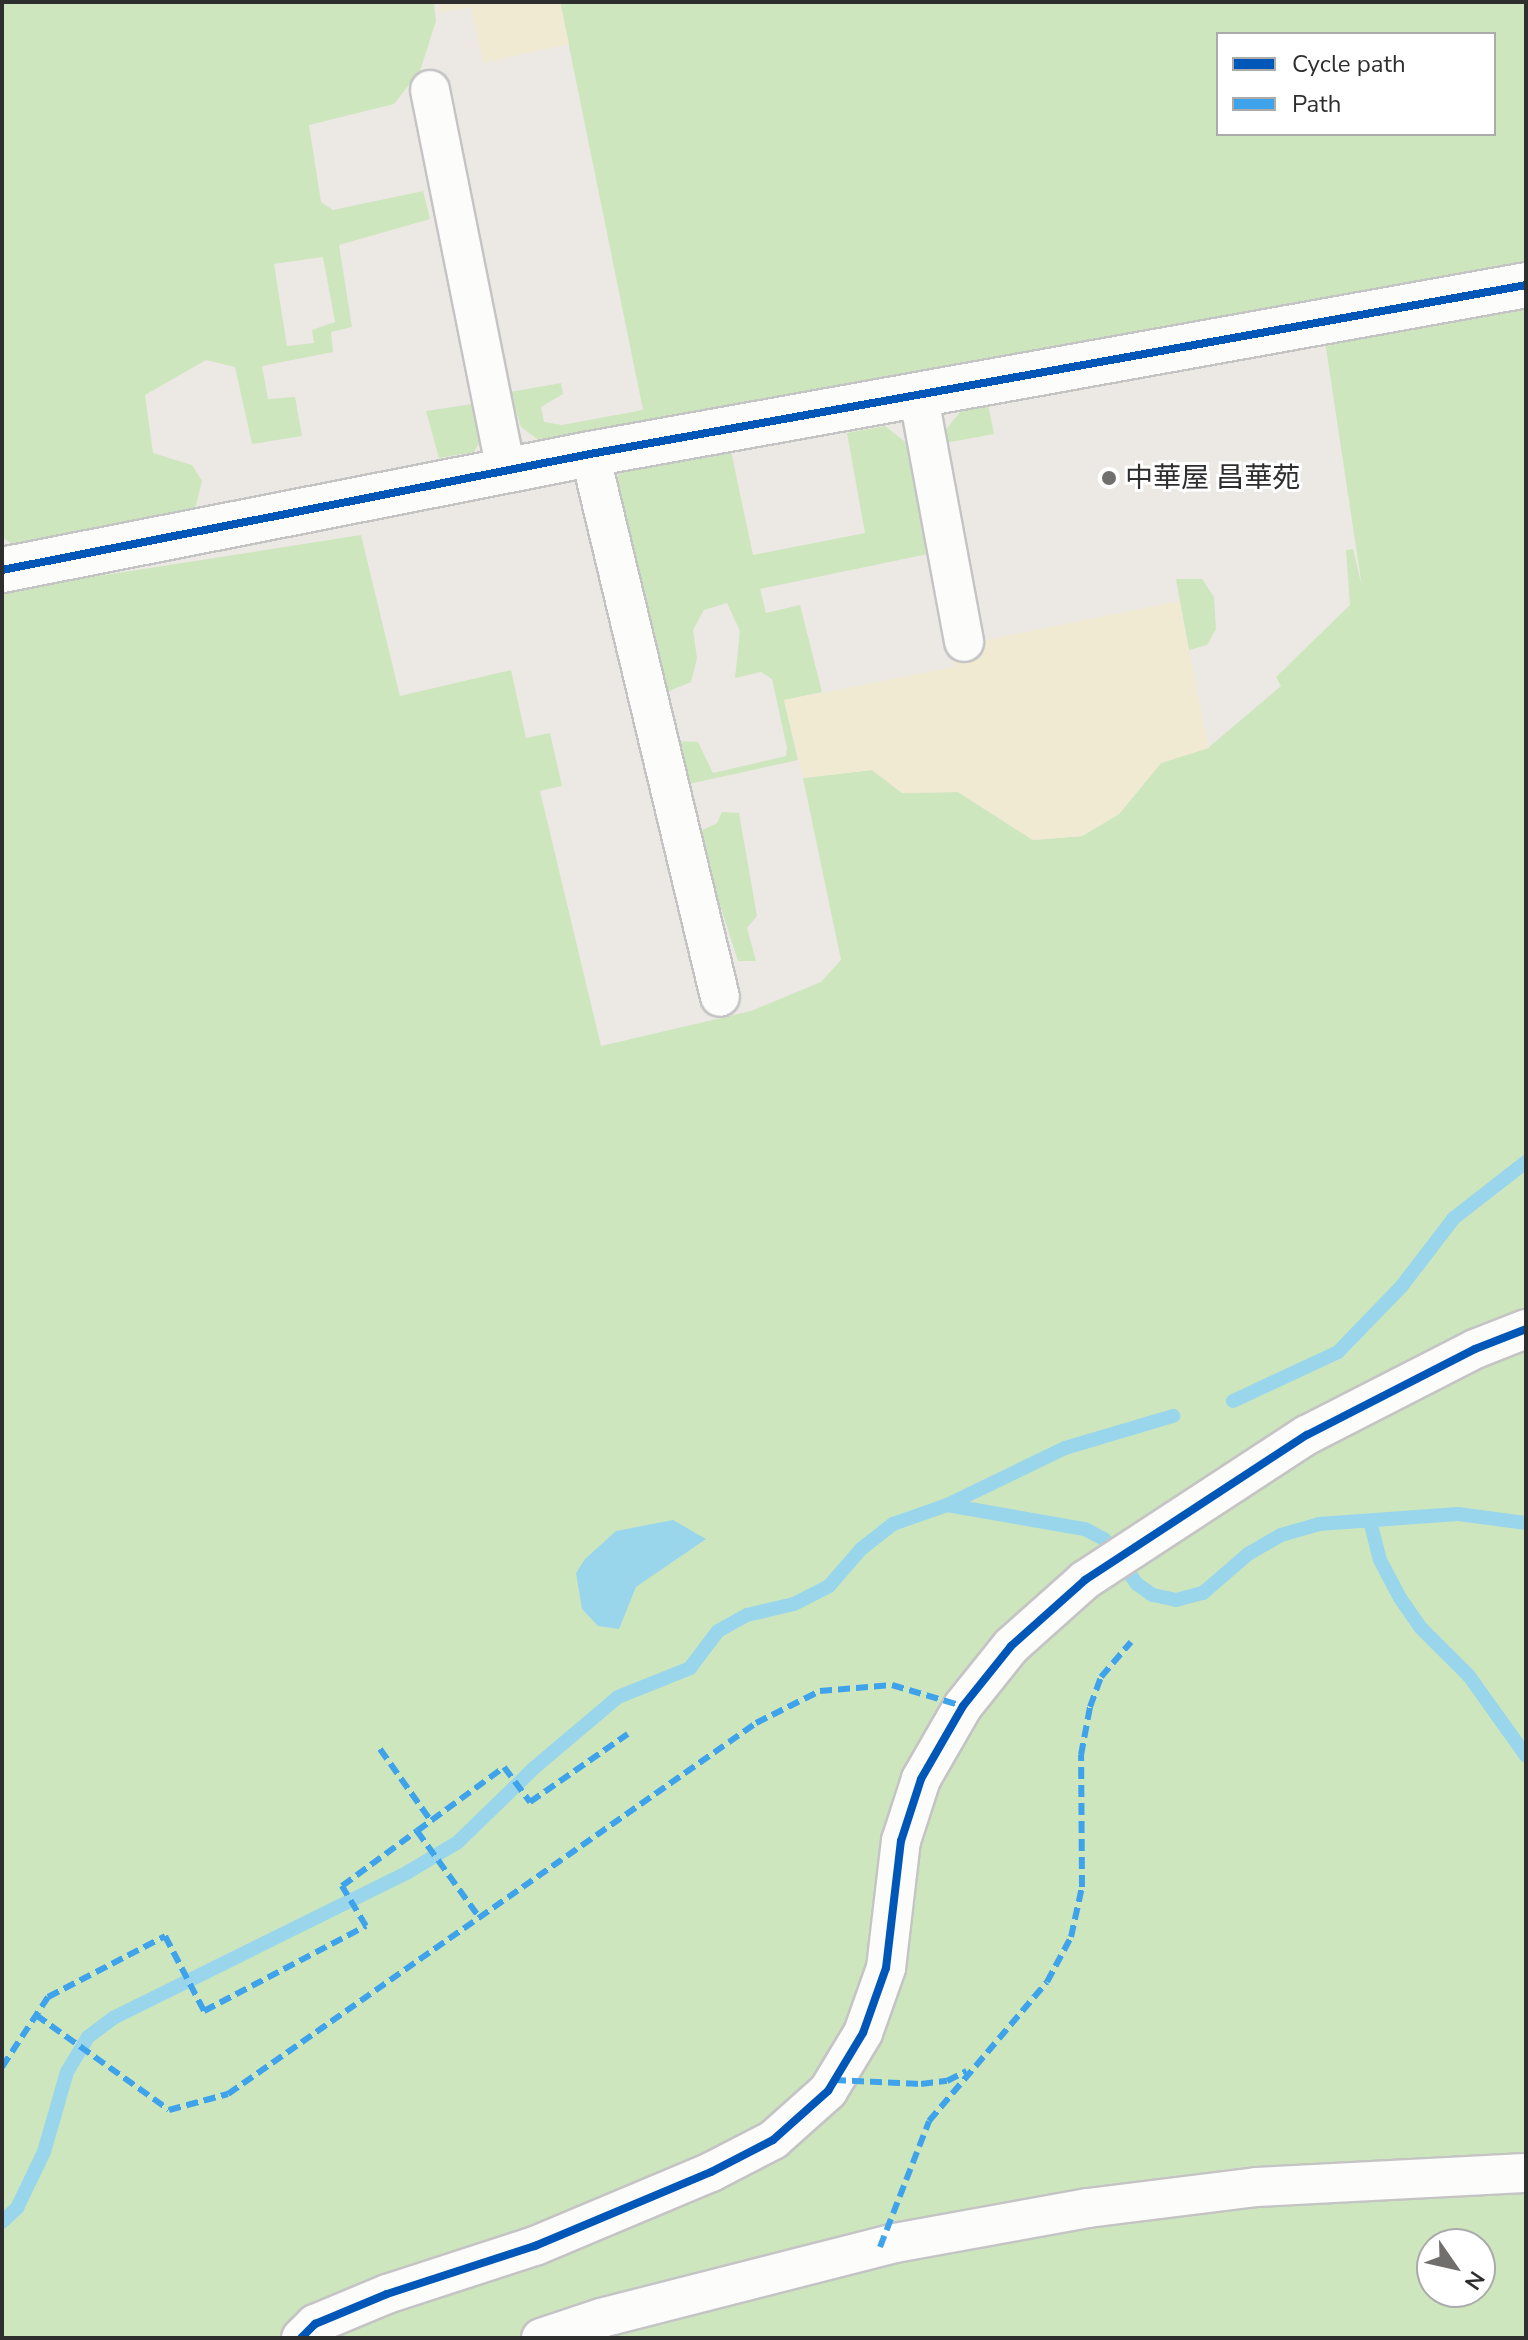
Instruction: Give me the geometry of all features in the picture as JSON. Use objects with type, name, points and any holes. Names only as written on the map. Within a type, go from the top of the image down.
[{"type":"street","points":[[430,90],[506,470]]},
{"type":"street","points":[[2,570],[590,454],[1526,285]]},
{"type":"street","points":[[918,393],[964,642]]},
{"type":"street","points":[[590,454],[720,997]]},
{"type":"street","points":[[301,2338],[315,2324],[373,2300],[535,2246],[711,2172],[773,2140],[828,2091],[863,2033],[886,1968],[901,1841],[921,1779],[963,1706],[1011,1646],[1085,1580],[1307,1435],[1475,1349],[1526,1329]]},
{"type":"street","points":[[541,2338],[601,2318],[895,2243],[1088,2208],[1257,2187],[1526,2173]]},
{"type":"green space","points":[[2,2],[434,2],[436,21],[420,71],[394,104],[309,125],[321,202],[333,210],[423,191],[430,219],[339,245],[352,327],[331,332],[333,352],[262,366],[268,399],[295,397],[302,436],[252,444],[235,367],[206,360],[145,395],[153,453],[192,465],[202,481],[195,509],[16,547],[2,537]],"holes":[[[323,257],[335,322],[312,330],[314,343],[287,346],[274,264]]]},
{"type":"green space","points":[[560,2],[1526,2],[1526,270],[541,442],[521,427],[510,392],[561,383],[563,394],[541,407],[544,422],[562,425],[643,410]]},
{"type":"green space","points":[[1526,305],[1526,2338],[2,2338],[2,591],[361,535],[400,696],[511,670],[526,738],[550,733],[562,786],[540,791],[601,1046],[751,1011],[821,982],[841,960],[803,778],[872,770],[902,793],[958,792],[1033,840],[1082,836],[1119,814],[1161,763],[1209,747],[1281,686],[1276,677],[1350,605],[1346,550],[1353,549],[1362,587],[1325,341]]},
{"type":"green space","points":[[472,404],[481,440],[474,452],[439,458],[426,411]]},
{"type":"green space","points":[[988,404],[994,434],[945,443],[943,433],[961,411]]},
{"type":"green space","points":[[885,426],[909,445],[928,554],[760,589],[766,613],[800,605],[822,692],[784,700],[798,760],[684,785],[673,741],[698,742],[713,773],[786,756],[787,748],[772,679],[761,672],[735,678],[740,631],[727,603],[704,610],[693,630],[697,658],[691,682],[662,694],[611,488],[620,472],[731,451],[753,555],[865,533],[847,433]]},
{"type":"green space","points":[[1176,579],[1202,579],[1214,597],[1216,629],[1207,645],[1189,650]]},
{"type":"green space","points":[[722,812],[739,813],[757,916],[747,928],[756,961],[738,961],[697,833],[717,823]]},
{"type":"sand","points":[[438,2],[560,2],[569,44],[483,63],[471,7],[440,13]]},
{"type":"sand","points":[[1179,601],[1209,748],[1161,763],[1119,814],[1082,836],[1033,840],[958,792],[902,793],[872,770],[803,778],[784,700],[954,667],[951,647]]},
{"type":"water","points":[[673,1520],[706,1539],[636,1587],[619,1629],[598,1626],[582,1609],[576,1573],[585,1559],[616,1531]]},
{"type":"waterway","points":[[1233,1401],[1338,1352],[1401,1287],[1454,1218],[1526,1162]]},
{"type":"waterway","points":[[2,2222],[17,2208],[44,2152],[67,2072],[88,2037],[113,2018],[408,1872],[458,1842],[534,1768],[618,1697],[690,1668],[718,1631],[747,1615],[794,1604],[829,1586],[861,1549],[893,1524],[947,1505],[1065,1448],[1173,1416]]},
{"type":"waterway","points":[[947,1505],[1085,1529],[1104,1539],[1137,1584],[1153,1595],[1176,1600],[1203,1593],[1248,1554],[1281,1535],[1319,1524],[1458,1514],[1526,1523]]},
{"type":"waterway","points":[[1370,1521],[1380,1560],[1400,1598],[1420,1627],[1469,1676],[1526,1756]]},
{"type":"marked path","points":[[880,2247],[929,2121],[1047,1982],[1071,1937],[1082,1887],[1081,1755],[1090,1707],[1101,1677],[1131,1642]]},
{"type":"marked path","points":[[36,2015],[169,2110],[228,2094],[756,1723],[820,1691],[892,1685],[963,1706]]},
{"type":"marked path","points":[[2,2067],[48,1997],[165,1936],[204,2011],[366,1926],[342,1886],[504,1767],[530,1802],[628,1734]]},
{"type":"marked path","points":[[380,1749],[431,1821]]},
{"type":"marked path","points":[[417,1831],[479,1917]]},
{"type":"marked path","points":[[834,2080],[921,2084],[947,2081],[967,2071]]},
{"type":"cycle path","points":[[2,570],[590,454],[1526,285]]},
{"type":"cycle path","points":[[301,2338],[315,2324],[387,2294],[535,2246],[711,2172],[773,2140],[828,2091],[863,2033],[886,1968],[901,1841],[921,1779],[963,1706],[1011,1646],[1085,1580],[1307,1435],[1475,1349],[1526,1329]]},
{"type":"place","name":"中華屋 昌華苑","points":[[1109,478]]}]
